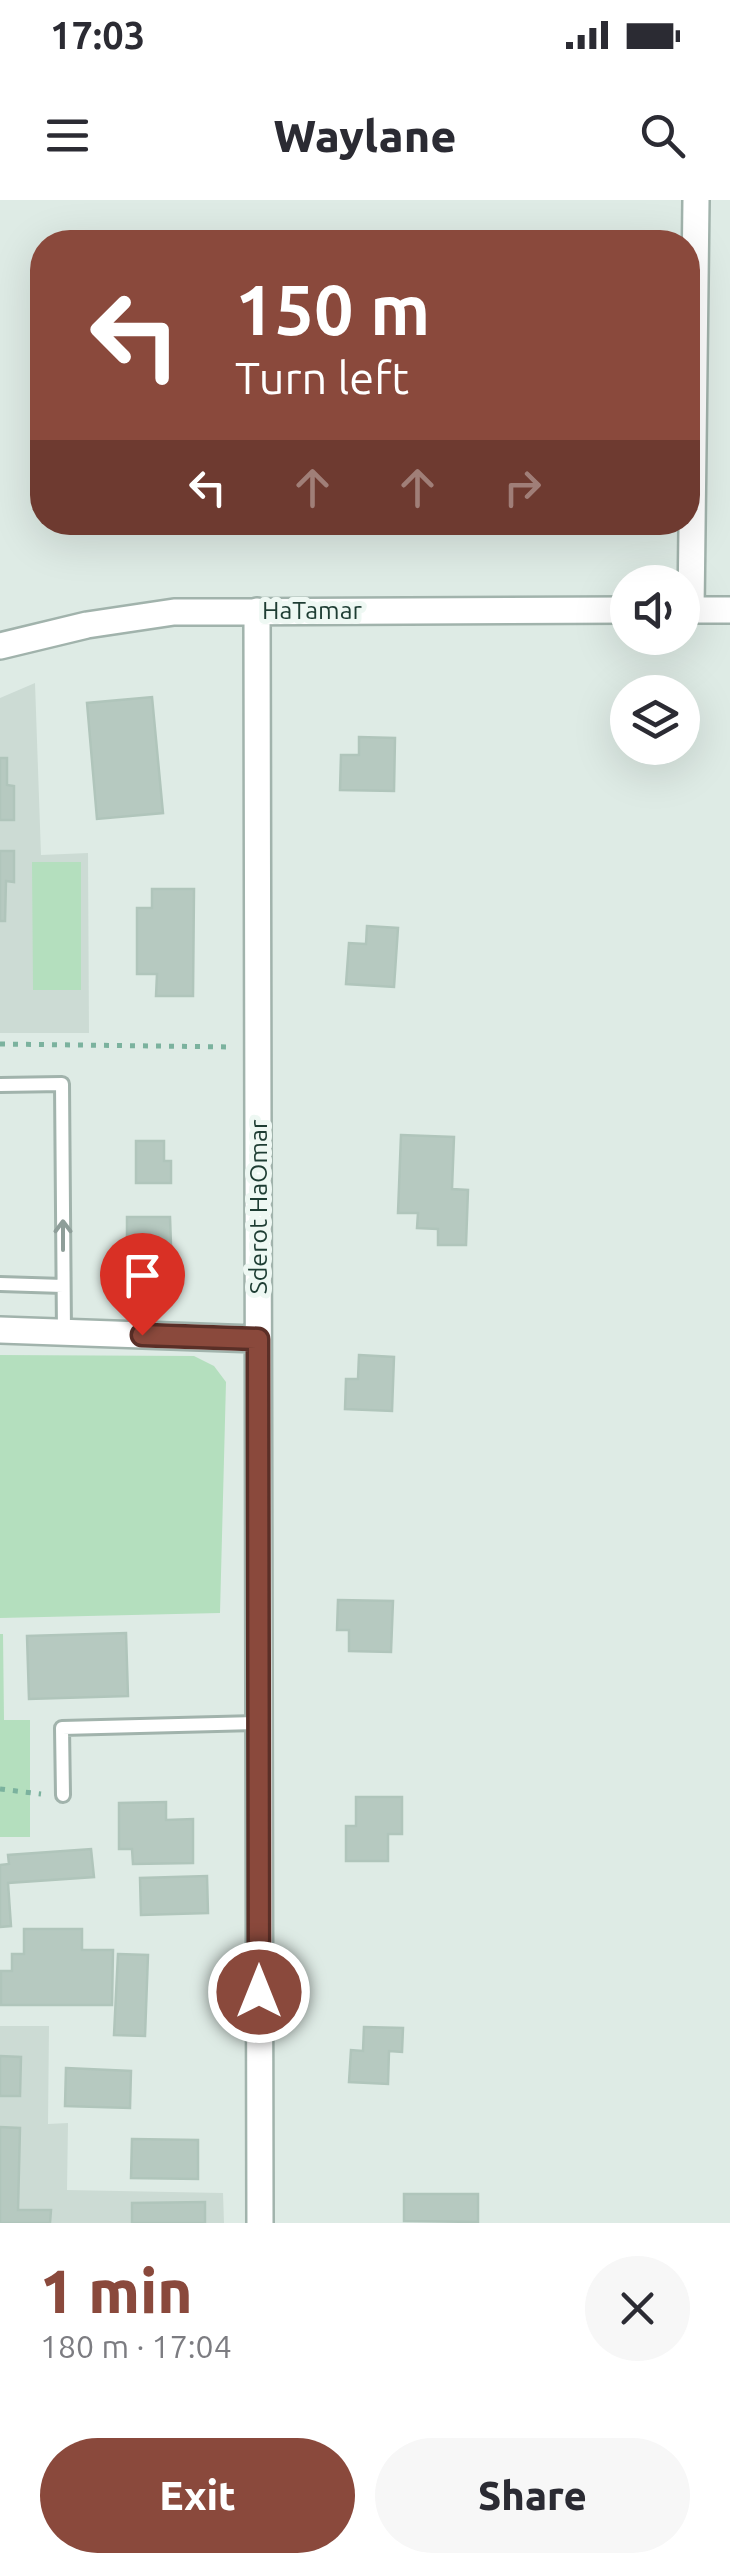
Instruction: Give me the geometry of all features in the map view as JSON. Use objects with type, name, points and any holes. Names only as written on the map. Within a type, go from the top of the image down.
[{"type":"street","points":[[695,230],[696,200]]},
{"type":"street","points":[[687,565],[688,535]]},
{"type":"street","name":"Sderot HaOmar","points":[[257,610],[260,2223]]},
{"type":"street","name":"HaTamar","points":[[0,646],[88,625],[174,612],[610,610]]},
{"type":"street","points":[[700,610],[730,610]]},
{"type":"street","points":[[0,1330],[258,1339]]},
{"type":"lane","points":[[0,1085],[62,1084],[64,1332]]},
{"type":"lane","points":[[0,1284],[63,1286]]},
{"type":"lane","points":[[63,1794],[62,1728],[259,1723]]},
{"type":"path","points":[[0,1044],[258,1048]]},
{"type":"path","points":[[0,1789],[18,1794],[63,1794]]},
{"type":"shaded area","points":[[35,683],[41,855],[88,853],[89,1033],[0,1033],[0,698]]},
{"type":"shaded area","points":[[0,2026],[49,2026],[48,2124],[68,2123],[67,2190],[223,2193],[224,2223],[0,2223]]},
{"type":"green space","points":[[32,862],[81,862],[81,990],[33,990]]},
{"type":"green space","points":[[0,1355],[194,1356],[214,1366],[226,1382],[220,1613],[0,1618]]},
{"type":"green space","points":[[0,1634],[4,1720],[30,1720],[30,1837],[0,1837]]},
{"type":"building","points":[[152,697],[163,813],[97,819],[87,703]]},
{"type":"building","points":[[359,737],[395,738],[394,791],[340,790],[341,755],[359,755]]},
{"type":"building","points":[[0,758],[7,758],[7,785],[14,786],[14,820],[0,820]]},
{"type":"building","points":[[0,851],[14,851],[14,882],[6,881],[5,921],[0,921]]},
{"type":"building","points":[[152,889],[194,889],[193,996],[156,996],[157,974],[137,974],[137,908],[152,908]]},
{"type":"building","points":[[367,926],[398,928],[394,987],[346,984],[349,943],[366,944]]},
{"type":"building","points":[[401,1135],[454,1137],[452,1189],[468,1190],[466,1245],[438,1245],[438,1229],[417,1228],[418,1213],[398,1213]]},
{"type":"building","points":[[136,1141],[164,1141],[164,1161],[171,1161],[171,1183],[136,1183]]},
{"type":"building","points":[[127,1217],[170,1217],[171,1245],[127,1245]]},
{"type":"building","points":[[359,1355],[394,1357],[392,1411],[345,1409],[346,1379],[358,1379]]},
{"type":"building","points":[[338,1600],[393,1601],[391,1652],[349,1651],[349,1630],[337,1630]]},
{"type":"building","points":[[126,1633],[128,1696],[29,1699],[27,1636]]},
{"type":"building","points":[[356,1797],[402,1797],[402,1834],[388,1834],[388,1861],[346,1861],[346,1826],[356,1826]]},
{"type":"building","points":[[166,1802],[166,1820],[193,1819],[193,1863],[133,1864],[132,1849],[119,1849],[119,1803]]},
{"type":"building","points":[[91,1849],[94,1877],[8,1883],[11,1926],[0,1927],[0,1865],[9,1864],[8,1855]]},
{"type":"building","points":[[207,1876],[208,1913],[141,1915],[140,1878]]},
{"type":"building","points":[[24,1929],[82,1929],[82,1950],[113,1950],[112,2005],[1,2005],[1,1971],[12,1971],[12,1954],[24,1954]]},
{"type":"building","points":[[118,1954],[148,1955],[145,2036],[114,2035]]},
{"type":"building","points":[[364,2027],[403,2028],[402,2052],[389,2051],[388,2084],[349,2082],[351,2050],[363,2051]]},
{"type":"building","points":[[0,2056],[21,2057],[20,2096],[0,2096]]},
{"type":"building","points":[[66,2068],[131,2071],[130,2108],[65,2106]]},
{"type":"building","points":[[0,2127],[20,2128],[18,2210],[51,2210],[50,2223],[0,2223]]},
{"type":"building","points":[[132,2139],[198,2140],[198,2179],[131,2178]]},
{"type":"building","points":[[404,2194],[478,2194],[478,2222],[404,2221]]},
{"type":"building","points":[[205,2202],[205,2223],[132,2223],[132,2203]]},
{"type":"route","points":[[142,1335],[258,1339],[259,1992]]}]
